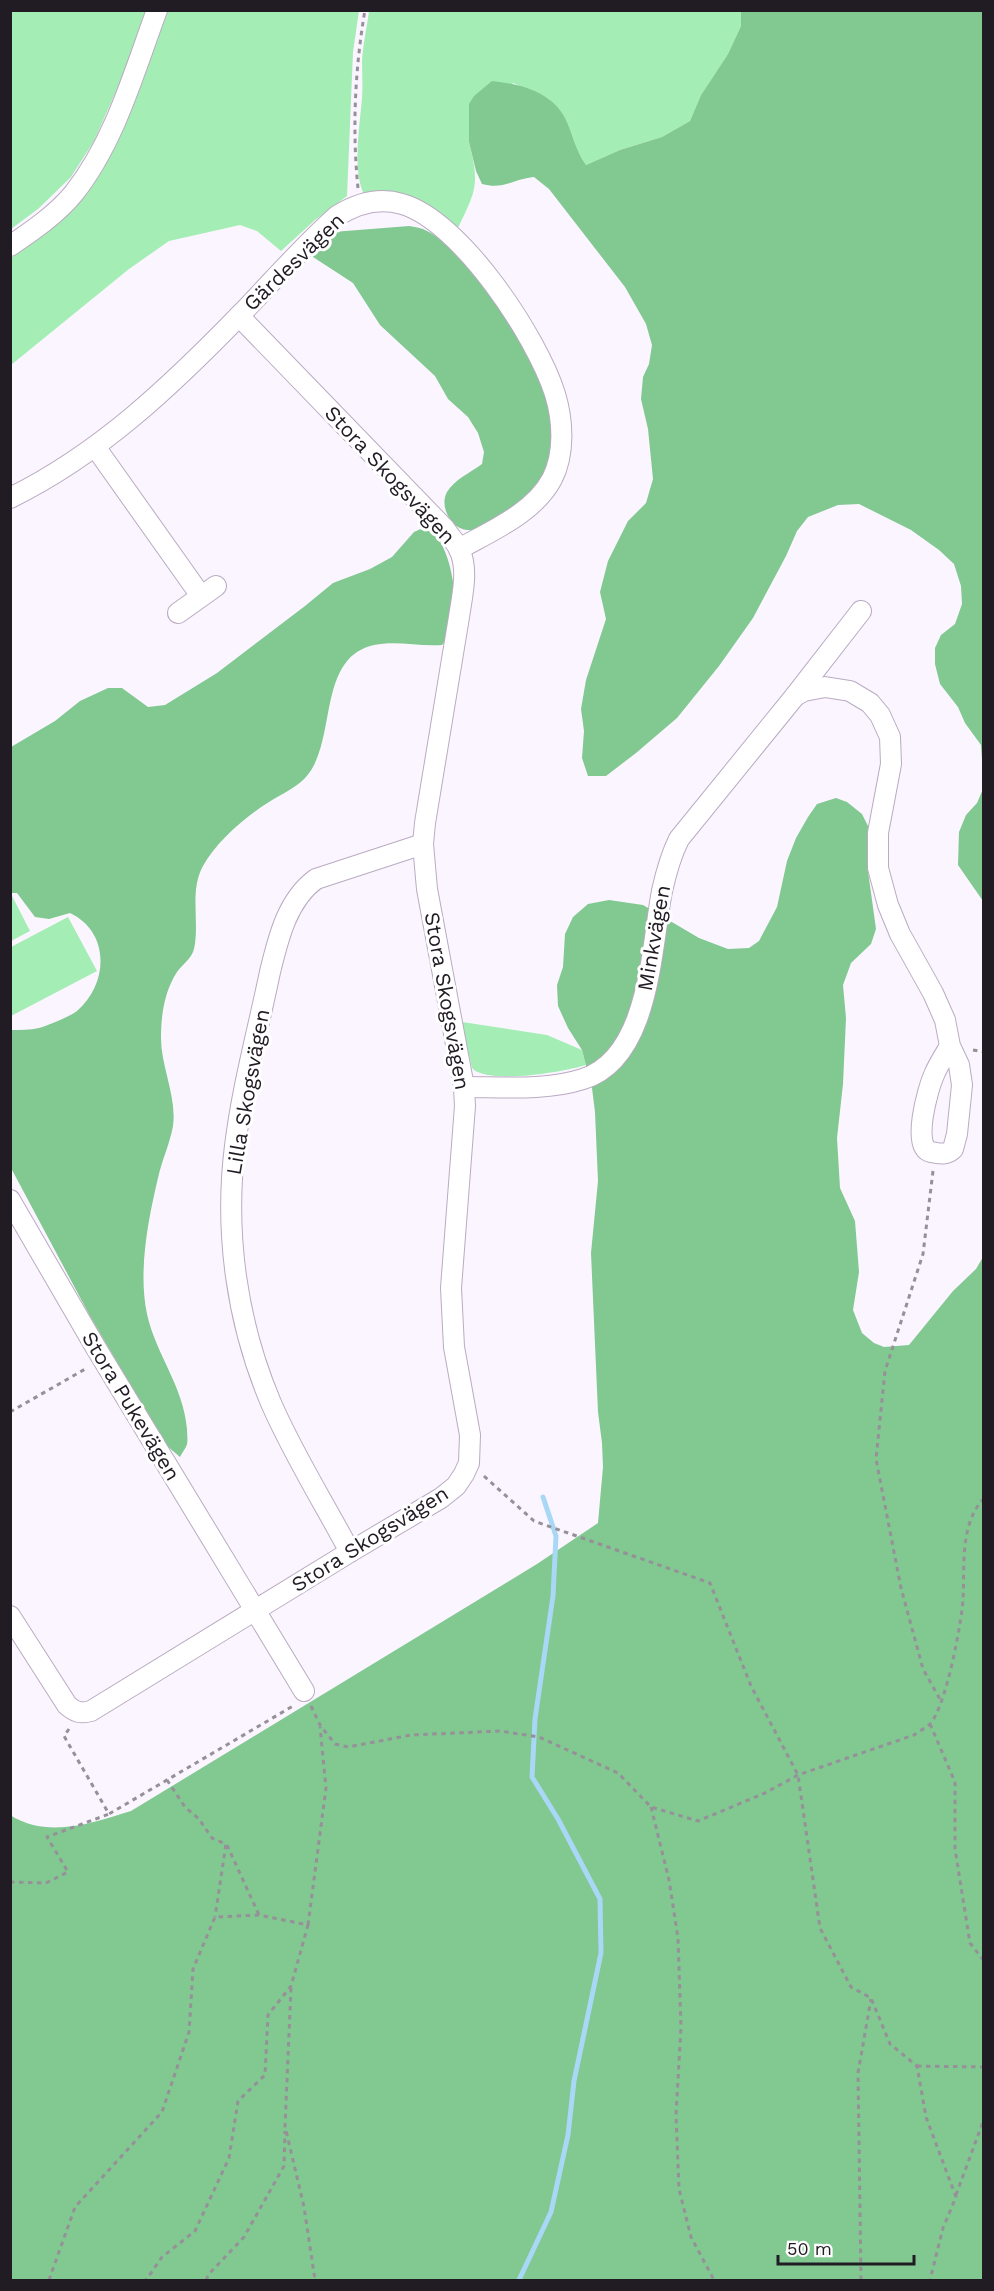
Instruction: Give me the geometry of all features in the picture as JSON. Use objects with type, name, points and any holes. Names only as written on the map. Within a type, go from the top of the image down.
[{"type":"street","points":[[10,246],[47,219],[73,194],[95,160],[113,127],[157,10]]},
{"type":"street","name":"Gärdesvägen","points":[[10,498],[96,448],[170,384],[337,216],[360,204],[383,201],[401,204],[425,214],[437,223],[480,268],[504,298],[524,330],[554,393],[559,411],[561,437],[558,463],[543,494],[524,510],[459,549]]},
{"type":"street","name":"Stora Skogsvägen","points":[[87,1712],[441,1498],[456,1486],[469,1463],[470,1435],[454,1347],[451,1316],[452,1257],[465,1106],[464,1087],[427,889],[423,844],[463,585],[462,561],[459,549],[445,529],[239,316]]},
{"type":"street","points":[[96,448],[209,591],[178,612]]},
{"type":"street","name":"Minkvägen","points":[[464,1087],[570,1083],[597,1073],[618,1054],[628,1040],[642,1004],[662,890],[672,853],[679,839],[861,611]]},
{"type":"street","points":[[795,696],[804,691],[825,687],[850,691],[870,704],[885,724],[892,750],[878,833],[878,868],[888,905],[900,934],[933,993],[945,1020],[950,1046],[961,1076],[957,1134],[953,1149],[945,1154],[929,1152],[923,1144],[924,1111],[933,1077],[950,1046]]},
{"type":"street","name":"Lilla Skogsvägen","points":[[350,1552],[281,1423],[253,1353],[243,1315],[233,1252],[232,1178],[235,1145],[270,972],[276,948],[293,903],[304,888],[316,879],[423,844]]},
{"type":"street","name":"Stora Pukevägen","points":[[10,1200],[103,1359],[306,1694]]},
{"type":"street","points":[[10,1616],[67,1705],[75,1712],[87,1712]]},
{"type":"path","points":[[360,204],[355,155],[355,125],[361,32],[365,10]]},
{"type":"path","points":[[936,1153],[923,1254],[885,1371],[876,1459],[900,1588],[923,1669],[941,1701]]},
{"type":"path","points":[[10,1412],[103,1359]]},
{"type":"path","points":[[469,1463],[534,1521],[710,1583],[751,1686],[798,1775],[820,1928],[851,1987],[871,1998],[890,2044],[917,2066],[984,2067]]},
{"type":"path","points":[[10,1882],[46,1883],[68,1872],[47,1837],[109,1814],[306,1694],[320,1725],[335,1744],[348,1747],[411,1735],[500,1731],[539,1737],[618,1773],[651,1807],[698,1821],[727,1810],[798,1775],[914,1735],[930,1724],[941,1701],[955,1651],[963,1603],[966,1531],[984,1498]]},
{"type":"path","points":[[87,1712],[64,1736],[109,1814]]},
{"type":"path","points":[[930,1724],[955,1782],[955,1849],[970,1943],[984,1961]]},
{"type":"path","points":[[206,2280],[244,2237],[284,2166],[291,1986],[308,1926],[326,1788],[320,1725]]},
{"type":"path","points":[[167,1780],[185,1807],[212,1838],[226,1844],[259,1915]]},
{"type":"path","points":[[651,1807],[669,1880],[678,1938],[681,2027],[676,2115],[679,2189],[691,2237],[714,2280]]},
{"type":"path","points":[[49,2280],[75,2207],[162,2112],[189,2032],[193,1969],[214,1917],[226,1844]]},
{"type":"path","points":[[214,1917],[259,1915],[308,1926]]},
{"type":"path","points":[[146,2280],[162,2257],[195,2230],[229,2158],[238,2101],[265,2075],[268,2015],[291,1986]]},
{"type":"path","points":[[861,2280],[858,2073],[871,1998]]},
{"type":"path","points":[[917,2066],[926,2117],[956,2197]]},
{"type":"path","points":[[930,2280],[943,2228],[984,2119]]},
{"type":"path","points":[[285,2126],[304,2207],[315,2280]]},
{"type":"green space","points":[[11,10],[146,11],[121,80],[94,141],[71,177],[38,209],[11,229]]},
{"type":"green space","points":[[168,11],[359,11],[353,52],[347,196],[315,220],[281,251],[257,231],[240,225],[169,241],[129,269],[11,365],[11,258],[47,232],[83,194],[103,168],[128,114]]},
{"type":"green space","points":[[369,11],[741,11],[741,26],[728,54],[701,95],[690,121],[662,137],[620,150],[586,165],[574,146],[564,117],[549,99],[513,83],[469,142],[474,169],[474,188],[457,230],[433,208],[411,198],[364,194],[358,173],[358,147],[362,61]]},
{"type":"green space","points":[[741,11],[983,11],[983,773],[981,745],[965,723],[958,707],[940,684],[935,664],[935,648],[941,635],[955,624],[962,604],[961,586],[954,564],[911,530],[859,504],[838,505],[808,517],[797,531],[753,618],[719,666],[677,718],[606,776],[588,776],[582,758],[584,731],[581,709],[586,680],[606,619],[600,592],[608,561],[628,521],[646,503],[653,479],[648,429],[641,399],[643,377],[649,364],[652,345],[646,324],[625,287],[549,189],[534,177],[496,186],[482,184],[476,171],[469,142],[469,104],[474,96],[492,81],[513,84],[543,95],[559,109],[565,118],[586,165],[620,150],[662,137],[690,121],[701,95],[728,54],[741,26]]},
{"type":"green space","points":[[409,226],[423,229],[438,238],[482,282],[523,344],[548,402],[553,431],[551,458],[541,483],[521,505],[476,529],[467,530],[456,526],[448,516],[445,498],[450,487],[482,464],[484,452],[478,433],[468,417],[448,399],[435,376],[380,325],[353,283],[313,257],[320,241],[333,232]]},
{"type":"green space","points":[[423,528],[434,534],[441,544],[450,568],[455,611],[450,635],[442,645],[391,643],[374,645],[356,653],[343,666],[335,683],[316,762],[306,777],[241,822],[216,848],[203,866],[197,886],[194,949],[177,972],[166,996],[161,1038],[174,1115],[145,1246],[144,1298],[151,1329],[185,1413],[187,1442],[180,1457],[166,1445],[91,1318],[11,1168],[11,1030],[39,1028],[77,1011],[88,1000],[95,987],[100,959],[98,945],[92,932],[83,922],[70,913],[49,919],[35,917],[17,893],[11,893],[11,747],[55,721],[80,701],[108,688],[122,688],[148,707],[165,705],[217,673],[333,583],[370,569],[392,557],[414,532]]},
{"type":"green space","points":[[983,789],[983,901],[958,865],[959,832],[966,815],[977,803]]},
{"type":"green space","points":[[836,798],[847,802],[862,814],[868,826],[867,864],[876,929],[871,944],[851,963],[843,985],[846,1018],[843,1084],[837,1138],[840,1188],[855,1221],[859,1272],[853,1310],[862,1333],[874,1343],[884,1347],[909,1345],[953,1291],[976,1269],[983,1257],[983,2280],[11,2280],[10,1815],[39,1826],[55,1827],[86,1824],[131,1811],[537,1564],[598,1523],[603,1467],[598,1412],[591,1253],[598,1181],[595,1112],[592,1088],[582,1050],[558,1006],[557,985],[563,967],[565,934],[573,917],[588,904],[609,900],[643,905],[699,938],[728,949],[749,948],[759,941],[777,907],[787,861],[808,817],[817,804]]},
{"type":"green space","points":[[10,892],[30,931],[11,941],[10,941]]},
{"type":"green space","points":[[68,917],[97,971],[11,1016],[11,947]]},
{"type":"green space","points":[[462,1022],[547,1035],[582,1050],[586,1065],[526,1076],[493,1076],[480,1073],[472,1068]]},
{"type":"waterway","points":[[519,2280],[551,2212],[568,2135],[574,2081],[601,1953],[600,1899],[558,1819],[532,1777],[535,1719],[553,1596],[556,1536],[543,1497]]}]
